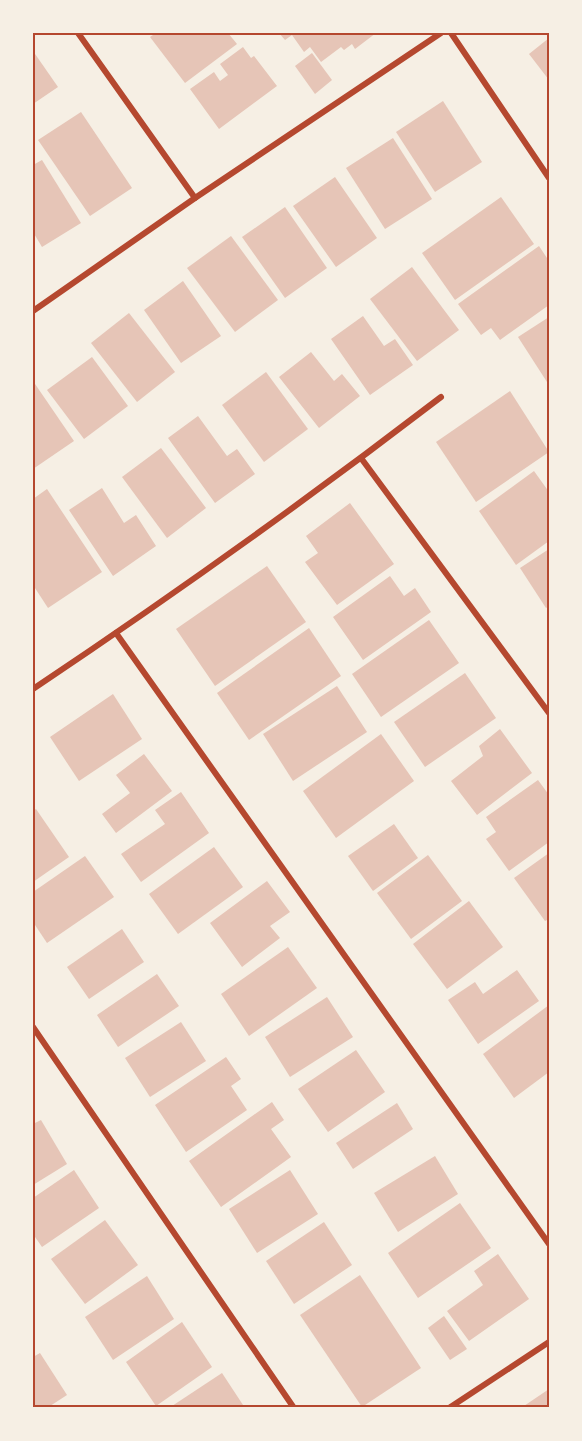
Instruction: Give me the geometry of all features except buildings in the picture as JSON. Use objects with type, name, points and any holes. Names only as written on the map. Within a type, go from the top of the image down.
[{"type":"street","points":[[78,33],[195,198]]},
{"type":"street","points":[[33,311],[195,198],[441,33]]},
{"type":"street","points":[[451,33],[549,178]]},
{"type":"street","points":[[33,689],[116,633],[361,458],[441,397]]},
{"type":"street","points":[[361,458],[549,713]]},
{"type":"street","points":[[116,633],[549,1244]]},
{"type":"street","points":[[33,1027],[294,1408]]},
{"type":"street","points":[[449,1408],[549,1342]]}]
